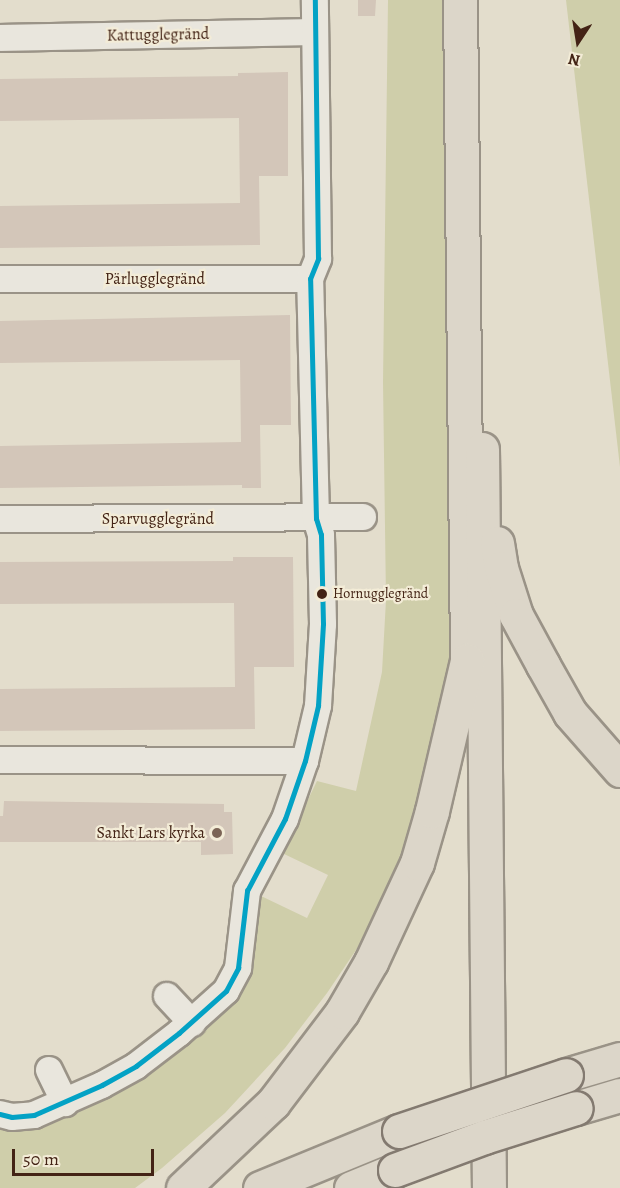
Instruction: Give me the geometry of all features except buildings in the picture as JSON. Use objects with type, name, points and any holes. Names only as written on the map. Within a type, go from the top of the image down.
[{"type":"main road","points":[[460,0],[472,1188]]},
{"type":"main road","points":[[476,0],[489,1188]]},
{"type":"main road","points":[[482,449],[501,568],[516,615],[570,713],[620,770]]},
{"type":"main road","points":[[183,1188],[273,1103],[342,1012],[371,962],[417,863],[432,811],[467,660]]},
{"type":"main road","points":[[260,1188],[399,1131],[620,1059]]},
{"type":"main road","points":[[351,1188],[484,1137],[620,1095]]},
{"type":"street","points":[[0,1114],[12,1117],[34,1115],[65,1103],[135,1065],[192,1023],[226,991],[238,968],[247,891],[285,819],[305,761],[318,706],[322,670],[321,535],[316,519],[310,279],[318,259],[315,0]]},
{"type":"street","name":"Kattugglegränd","points":[[0,38],[315,32]]},
{"type":"street","name":"Pärlugglegränd","points":[[0,279],[310,279]]},
{"type":"street","name":"Sparvugglegränd","points":[[0,519],[363,518]]},
{"type":"street","points":[[0,760],[305,761]]},
{"type":"street","points":[[167,996],[192,1023]]},
{"type":"street","points":[[49,1070],[65,1103]]},
{"type":"green space","points":[[388,0],[450,0],[451,648],[436,750],[410,844],[379,916],[327,993],[285,1048],[225,1113],[162,1168],[135,1188],[0,1188],[0,1125],[164,1057],[226,1011],[252,965],[254,919],[261,896],[307,918],[328,875],[282,853],[317,781],[356,791],[382,672],[386,600],[383,382]]},
{"type":"green space","points":[[566,0],[620,0],[620,467]]},
{"type":"transit line","points":[[0,1114],[12,1117],[34,1115],[102,1085],[136,1066],[179,1033],[226,991],[238,968],[247,891],[285,819],[305,761],[318,706],[323,624],[321,535],[316,519],[310,279],[318,259],[315,0]]},
{"type":"place","name":"Hornugglegränd","points":[[322,594]]},
{"type":"place","name":"Sankt Lars kyrka","points":[[217,833]]}]
